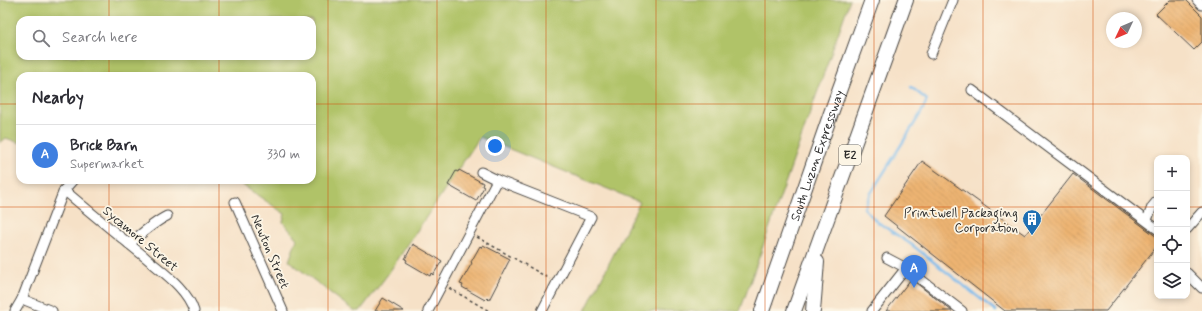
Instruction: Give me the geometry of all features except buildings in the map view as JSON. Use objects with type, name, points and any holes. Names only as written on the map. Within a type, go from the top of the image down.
[{"type":"highway","name":"South Luzon Expressway","points":[[762,311],[830,113],[872,0]]},
{"type":"highway","name":"E2","points":[[794,311],[906,0]]},
{"type":"highway","points":[[813,311],[818,241]]},
{"type":"street","points":[[931,54],[953,0]]},
{"type":"street","points":[[1197,0],[1202,5]]},
{"type":"street","points":[[972,90],[1155,227]]},
{"type":"street","points":[[481,172],[497,180],[591,217],[542,311]]},
{"type":"street","points":[[428,311],[497,180]]},
{"type":"street","points":[[15,311],[22,299],[64,190],[69,184]]},
{"type":"street","name":"Sycamore Street","points":[[64,190],[177,285],[192,305],[194,311]]},
{"type":"street","name":"Newton Street","points":[[236,202],[282,311]]},
{"type":"street","points":[[1147,220],[1154,205]]},
{"type":"street","points":[[1189,227],[1202,212]]},
{"type":"street","points":[[129,244],[159,220],[167,216]]},
{"type":"street","points":[[1190,218],[1194,222]]},
{"type":"street","points":[[887,258],[906,268],[962,311]]},
{"type":"street","points":[[872,311],[906,268]]},
{"type":"street","points":[[1190,275],[1202,288]]},
{"type":"street","points":[[22,299],[52,311]]},
{"type":"path","points":[[470,232],[557,283]]},
{"type":"path","points":[[442,284],[489,311]]},
{"type":"green space","points":[[0,0],[850,0],[740,311],[585,311],[640,202],[480,137],[388,274],[360,311],[354,311],[289,261],[297,239],[283,222],[285,214],[241,184],[316,184],[316,72],[16,72],[16,142],[6,138],[0,143]]},
{"type":"waterway","points":[[911,87],[927,100],[921,113],[871,193],[864,208],[876,221],[912,245],[996,311]]},
{"type":"place","name":"Printwell Packaging Corporation","points":[[1032,236]]},
{"type":"place","name":"Brick Barn","points":[[914,288]]}]
